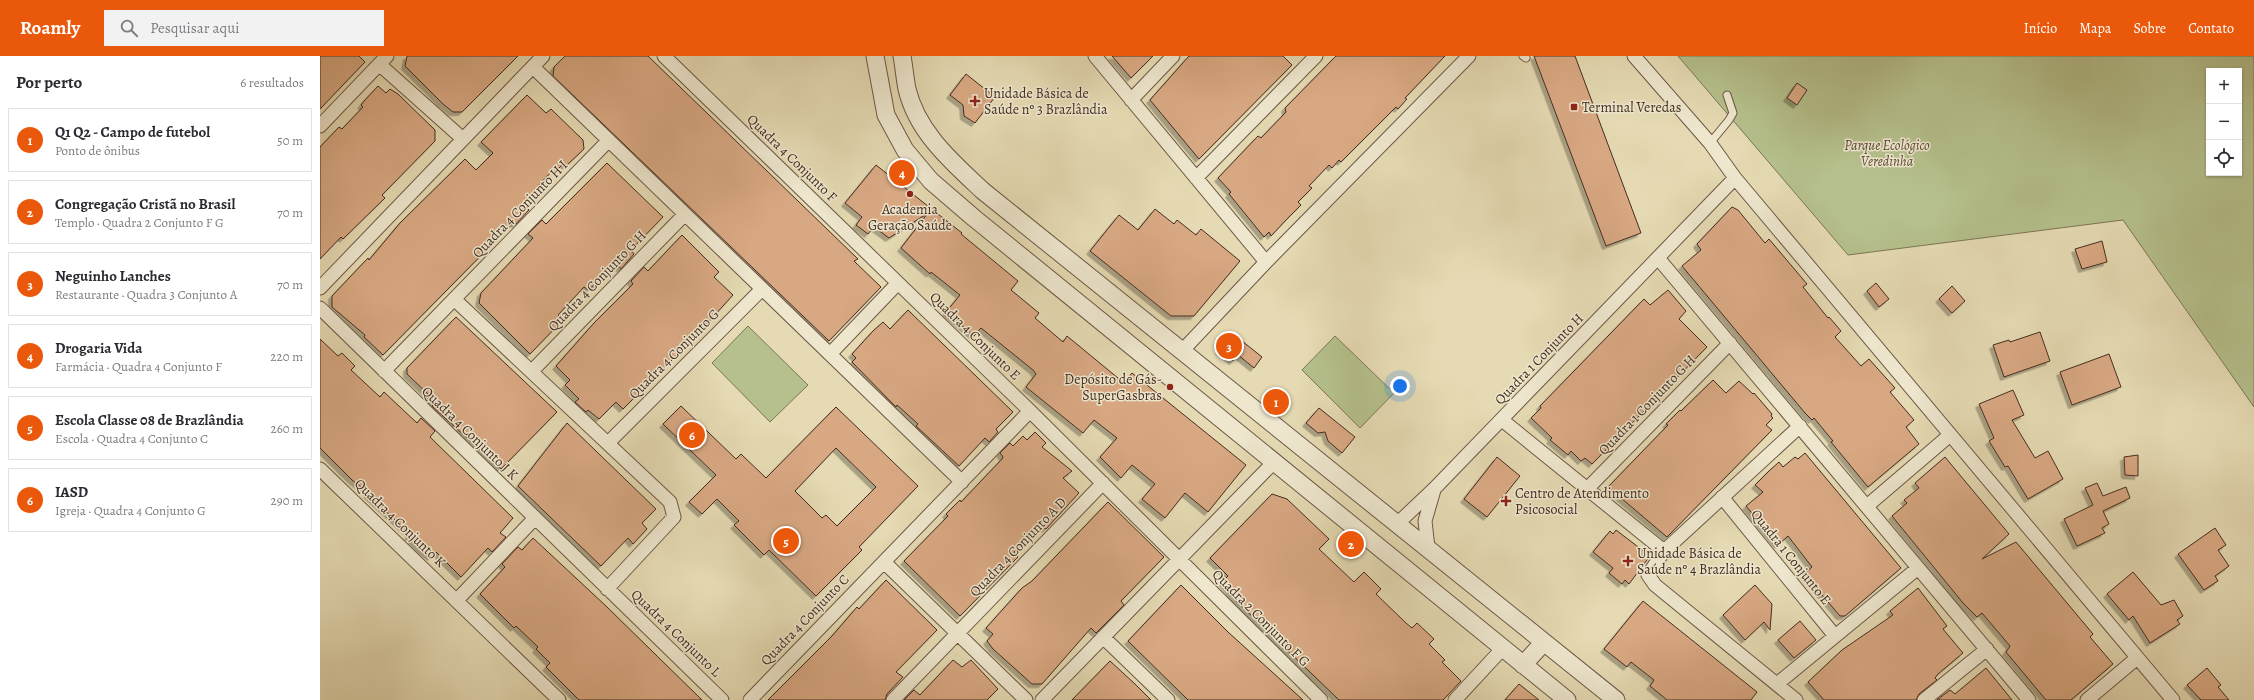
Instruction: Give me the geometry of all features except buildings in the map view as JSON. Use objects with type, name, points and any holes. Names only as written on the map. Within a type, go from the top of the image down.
[{"type":"street","points":[[320,288],[543,56]]},
{"type":"street","name":"Quadra 4 Conjunto F","points":[[664,56],[898,283]]},
{"type":"street","points":[[875,56],[886,115],[905,150],[930,181],[1069,296],[1567,700]]},
{"type":"street","points":[[902,56],[907,90],[920,121],[942,153],[983,191],[1616,700]]},
{"type":"street","points":[[1095,56],[1266,262]]},
{"type":"street","points":[[1132,100],[1173,56]]},
{"type":"street","points":[[1196,178],[1316,56]]},
{"type":"street","points":[[1182,351],[1266,262],[1470,56]]},
{"type":"street","points":[[1634,56],[1710,143],[1735,178],[2173,700]]},
{"type":"street","points":[[320,126],[383,60],[463,140]]},
{"type":"street","points":[[532,67],[962,482]]},
{"type":"street","name":"Quadra 4 Conjunto H I","points":[[384,371],[608,141]]},
{"type":"street","name":"Quadra 1 Conjunto H","points":[[1664,551],[1502,420],[1735,178]]},
{"type":"street","name":"Quadra 4 Conjunto G H","points":[[532,371],[685,214]]},
{"type":"street","points":[[1658,258],[2029,700]]},
{"type":"street","points":[[1069,296],[1084,298],[1092,287],[1090,276]]},
{"type":"street","points":[[830,354],[898,283]]},
{"type":"street","name":"Quadra 4 Conjunto E","points":[[898,283],[1103,483]]},
{"type":"street","name":"Quadra 4 Conjunto G","points":[[609,442],[762,288]]},
{"type":"street","points":[[454,299],[609,442],[670,502],[674,517],[607,589]]},
{"type":"street","points":[[1104,324],[1101,314],[1107,305],[1122,302]]},
{"type":"street","name":"Quadra 4 Conjunto J K","points":[[320,308],[607,589]]},
{"type":"street","name":"Quadra 1 Conjunto G H","points":[[1587,489],[1730,343]]},
{"type":"street","name":"Quadra 4 Conjunto C","points":[[750,700],[1030,411]]},
{"type":"street","points":[[1397,524],[1502,420]]},
{"type":"street","points":[[1796,700],[1655,585],[1648,575],[1664,551],[1800,426]]},
{"type":"street","points":[[1867,506],[1950,435]]},
{"type":"street","points":[[1042,700],[1274,462]]},
{"type":"street","name":"Quadra 4 Conjunto K","points":[[320,469],[457,600]]},
{"type":"street","name":"Quadra 2 Conjunto F G","points":[[1103,483],[1321,700]]},
{"type":"street","name":"Quadra 4 Conjunto A D","points":[[892,700],[1103,483]]},
{"type":"street","points":[[1428,548],[1425,521],[1434,489]]},
{"type":"street","name":"Quadra 1 Conjunto E","points":[[1722,498],[1836,636]]},
{"type":"street","points":[[535,518],[457,600],[559,700]]},
{"type":"street","points":[[884,562],[1026,700]]},
{"type":"street","points":[[1777,684],[1918,568]]},
{"type":"street","name":"Quadra 4 Conjunto L","points":[[607,589],[722,700]]},
{"type":"street","points":[[1103,637],[1168,700]]},
{"type":"street","points":[[1523,665],[1544,642]]},
{"type":"street","points":[[1455,700],[1504,648]]},
{"type":"street","points":[[1924,700],[1986,649]]},
{"type":"street","points":[[2087,700],[2137,658]]},
{"type":"lane","points":[[1710,143],[1733,113],[1727,95]]},
{"type":"green space","name":"Parque Ecológico Veredinha","points":[[1678,56],[2254,56],[2254,407],[2123,220],[1848,255]]},
{"type":"green space","points":[[748,326],[808,385],[770,422],[712,363]]},
{"type":"green space","points":[[1335,336],[1394,393],[1360,428],[1302,370]]},
{"type":"place","name":"Unidade Básica de Saúde nº 3 Brazlândia","points":[[975,101]]},
{"type":"place","name":"Terminal Veredas","points":[[1574,107]]},
{"type":"place","name":"Drogaria Vida","points":[[902,173]]},
{"type":"place","name":"Academia Geração Saúde","points":[[910,194]]},
{"type":"place","name":"Neguinho Lanches","points":[[1229,346]]},
{"type":"place","name":"Depósito de Gás- SuperGasbras","points":[[1170,387]]},
{"type":"place","name":"Q1 Q2 - Campo de futebol","points":[[1276,402]]},
{"type":"place","name":"IASD","points":[[692,435]]},
{"type":"place","name":"Centro de Atendimento Psicosocial","points":[[1506,501]]},
{"type":"place","name":"Escola Classe 08 de Brazlândia","points":[[786,541]]},
{"type":"place","name":"Congregação Cristã no Brasil","points":[[1351,544]]},
{"type":"place","name":"Unidade Básica de Saúde nº 4 Brazlândia","points":[[1628,561]]}]
